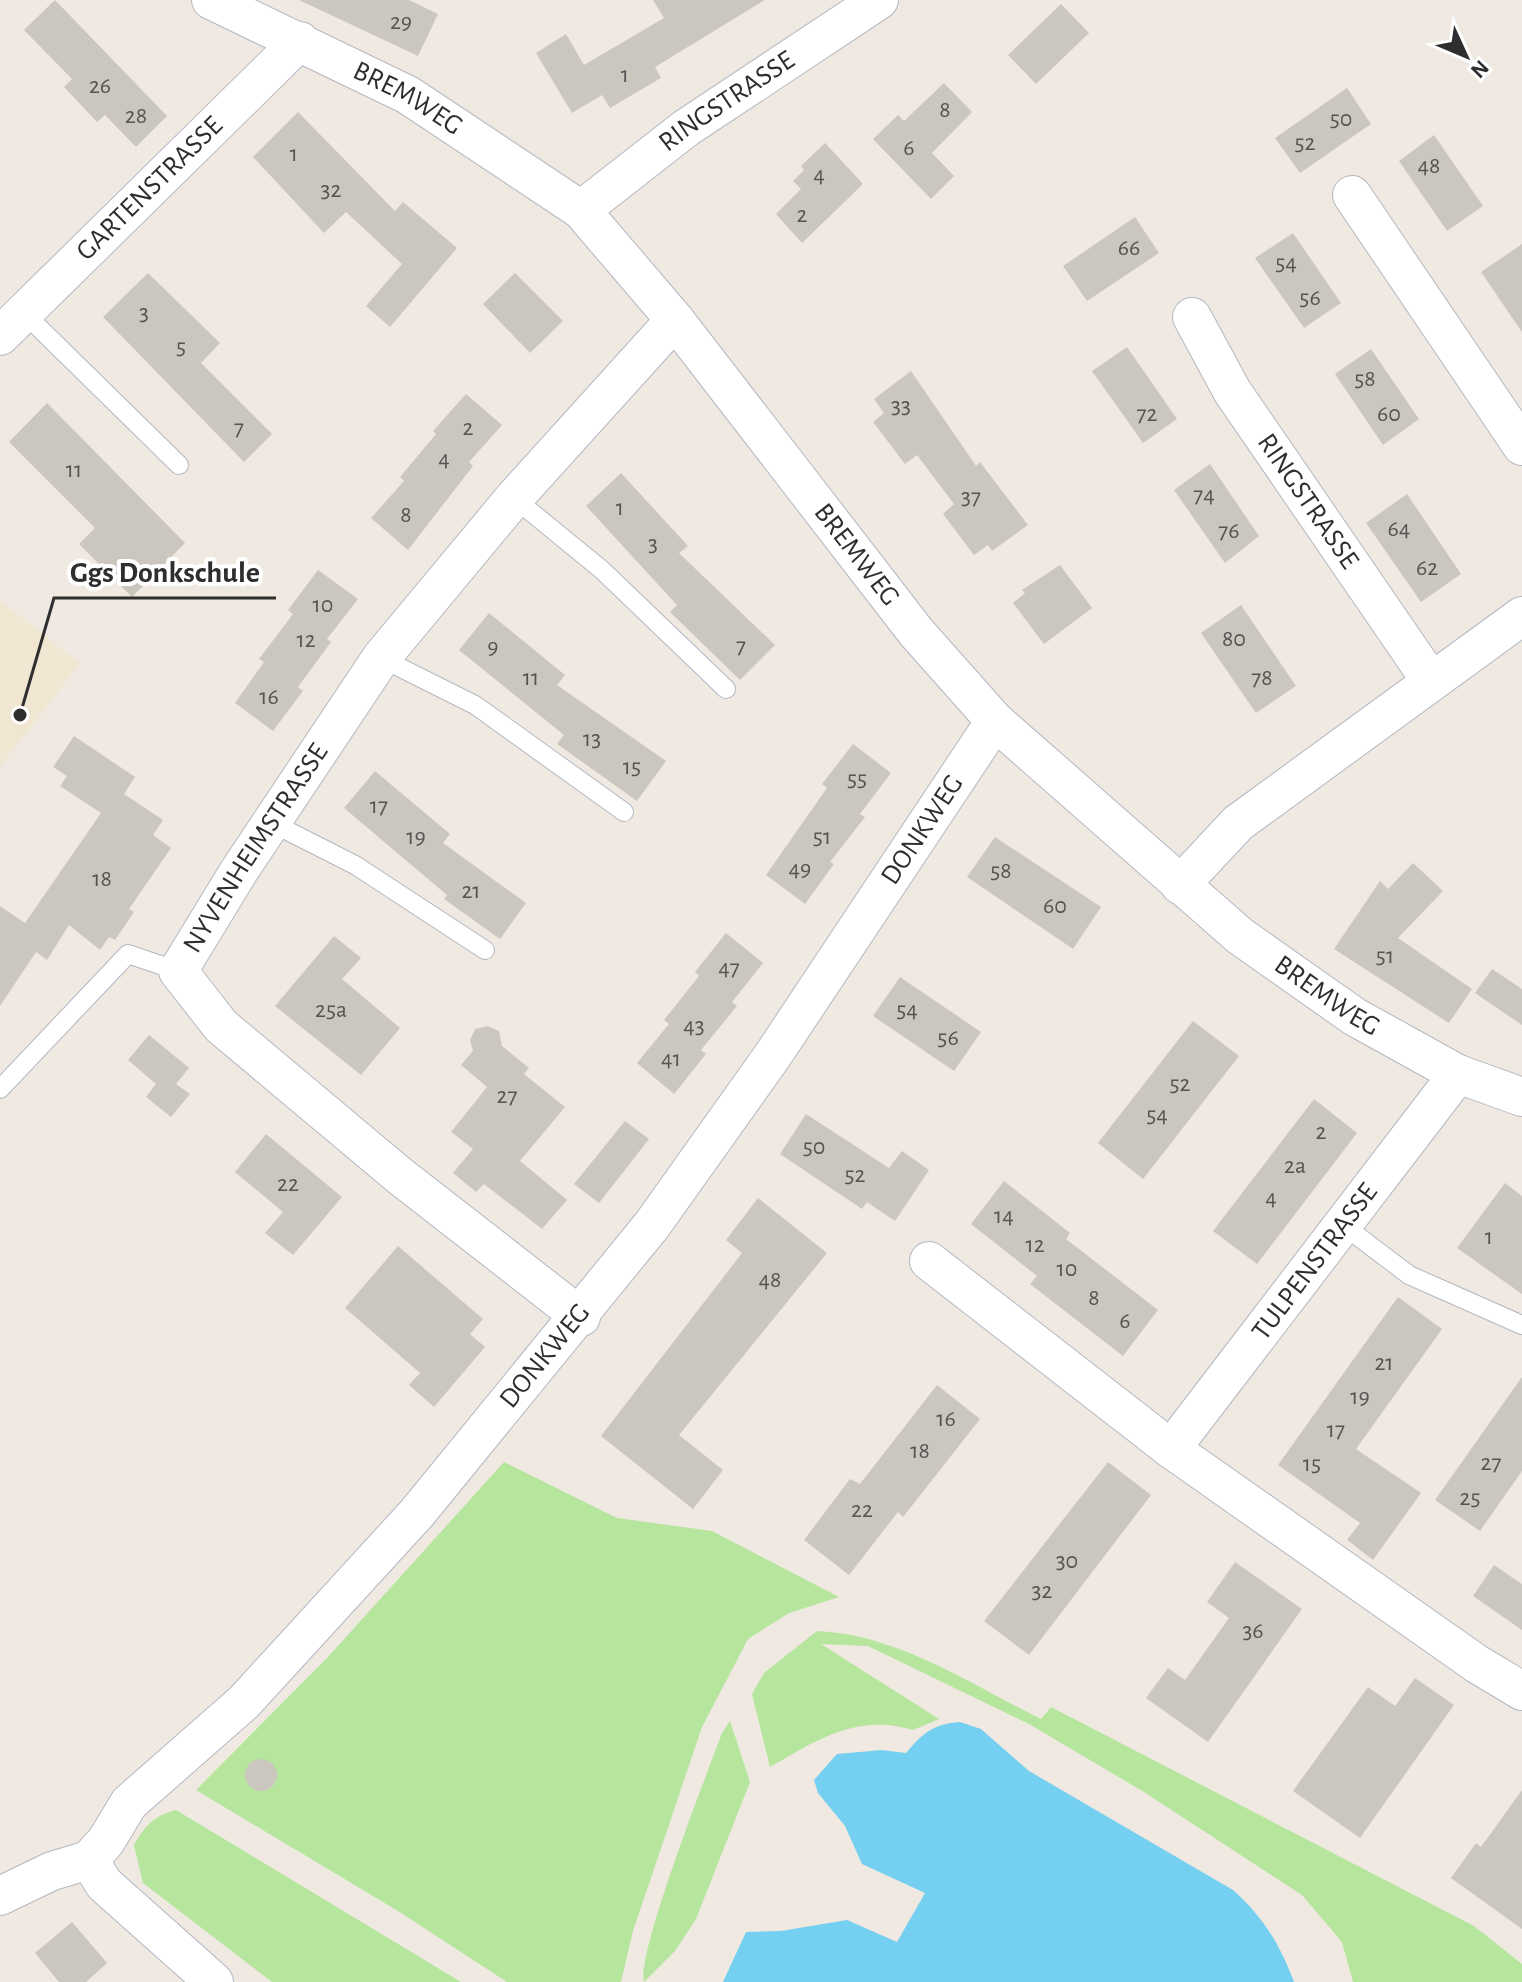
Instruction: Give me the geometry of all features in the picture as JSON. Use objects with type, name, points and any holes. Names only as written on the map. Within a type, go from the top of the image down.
[{"type":"street","name":"BREMWEG","points":[[211,0],[408,95],[581,210],[675,320],[916,632],[995,721],[1240,936],[1355,1017],[1458,1074],[1522,1097]]},
{"type":"street","name":"RINGSTRASSE","points":[[581,210],[686,128],[879,0]]},
{"type":"street","name":"GARTENSTRASSE","points":[[12,324],[300,41]]},
{"type":"street","points":[[1352,195],[1522,446]]},
{"type":"street","name":"RINGSTRASSE","points":[[1192,317],[1232,391],[1431,681]]},
{"type":"street","name":"NYVENHEIMSTRASSE","points":[[581,1317],[400,1176],[221,1026],[178,971],[381,658],[514,498],[675,320]]},
{"type":"street","points":[[1180,885],[1238,823],[1522,616]]},
{"type":"street","name":"DONKWEG","points":[[89,1860],[106,1841],[129,1803],[244,1702],[417,1513],[581,1317],[652,1225],[773,1055],[995,721]]},
{"type":"street","name":"TULPENSTRASSE","points":[[1171,1449],[1458,1074]]},
{"type":"street","points":[[929,1261],[1171,1449],[1477,1664],[1522,1691]]},
{"type":"street","points":[[0,1896],[52,1871],[89,1860],[104,1884],[214,1982]]},
{"type":"lane","points":[[12,324],[179,465]]},
{"type":"lane","points":[[514,498],[602,570],[726,689]]},
{"type":"lane","points":[[381,658],[475,705],[624,812]]},
{"type":"lane","points":[[272,823],[355,865],[485,950]]},
{"type":"lane","points":[[0,1089],[128,954],[178,971]]},
{"type":"lane","points":[[1343,1225],[1409,1275],[1522,1325]]},
{"type":"shaded area","points":[[0,601],[80,663],[0,767]]},
{"type":"green space","points":[[504,1462],[617,1518],[712,1531],[839,1597],[789,1613],[748,1639],[702,1727],[633,1931],[621,1982],[507,1982],[398,1911],[196,1790],[327,1658]]},
{"type":"green space","points":[[817,1631],[847,1634],[904,1651],[1041,1719],[1051,1707],[1474,1926],[1522,1964],[1522,1982],[1353,1982],[1342,1942],[1302,1895],[1144,1792],[1029,1724],[868,1646],[821,1644],[939,1719],[913,1730],[874,1725],[838,1732],[770,1767],[752,1694],[764,1673]]},
{"type":"green space","points":[[730,1721],[750,1782],[696,1919],[675,1951],[644,1982],[651,1936],[662,1900],[722,1733]]},
{"type":"green space","points":[[176,1810],[461,1982],[272,1982],[143,1883],[134,1845],[151,1822]]},
{"type":"water","points":[[960,1722],[981,1729],[1029,1771],[1233,1890],[1270,1932],[1294,1982],[723,1982],[746,1932],[781,1931],[847,1920],[897,1942],[925,1893],[862,1864],[845,1826],[818,1793],[814,1780],[837,1754],[882,1750],[906,1753],[929,1731]]},
{"type":"building","points":[[55,0],[167,116],[136,147],[105,115],[97,122],[64,87],[72,79],[24,30]]},
{"type":"building","points":[[299,0],[409,0],[438,14],[418,56]]},
{"type":"building","points":[[653,0],[765,0],[655,67],[661,78],[610,108],[602,95],[572,113],[536,53],[566,34],[584,65],[664,18]]},
{"type":"building","points":[[1061,4],[1089,33],[1036,84],[1008,55]]},
{"type":"building","points":[[944,83],[972,112],[932,153],[954,176],[931,199],[873,139],[898,115],[904,121]]},
{"type":"building","points":[[1347,88],[1371,124],[1300,173],[1275,138]]},
{"type":"building","points":[[298,112],[395,211],[403,202],[457,248],[390,327],[366,306],[402,264],[346,212],[324,233],[253,157]]},
{"type":"building","points":[[1434,135],[1483,206],[1447,231],[1399,161]]},
{"type":"building","points":[[825,143],[863,184],[802,243],[776,214],[801,189],[793,181],[804,170],[801,166]]},
{"type":"building","points":[[1135,217],[1159,253],[1087,301],[1063,266]]},
{"type":"building","points":[[1293,233],[1341,303],[1304,328],[1255,258]]},
{"type":"building","points":[[1522,244],[1522,332],[1481,272]]},
{"type":"building","points":[[148,273],[220,343],[201,363],[272,434],[244,462],[103,317]]},
{"type":"building","points":[[515,273],[563,321],[530,353],[483,304]]},
{"type":"building","points":[[1127,347],[1177,419],[1143,443],[1092,371]]},
{"type":"building","points":[[1371,349],[1419,419],[1383,445],[1335,374]]},
{"type":"building","points":[[911,371],[976,466],[980,462],[1028,525],[992,551],[988,545],[974,555],[943,514],[954,504],[917,455],[905,464],[873,422],[884,413],[874,399]]},
{"type":"building","points":[[466,394],[502,425],[469,462],[473,466],[408,550],[371,518],[404,481],[400,477],[436,434],[433,431]]},
{"type":"building","points":[[47,403],[185,543],[132,597],[79,544],[95,528],[9,442]]},
{"type":"building","points":[[1210,464],[1259,536],[1225,563],[1174,490]]},
{"type":"building","points":[[621,473],[688,546],[679,553],[775,645],[740,680],[670,612],[677,605],[586,506]]},
{"type":"building","points":[[1407,494],[1461,574],[1421,602],[1366,523]]},
{"type":"building","points":[[1060,565],[1092,608],[1044,644],[1013,603],[1025,593],[1022,590]]},
{"type":"building","points":[[318,570],[358,599],[327,639],[331,642],[298,687],[303,691],[273,731],[235,703],[264,662],[259,659],[293,614],[288,610]]},
{"type":"building","points":[[1241,605],[1296,686],[1256,713],[1201,633]]},
{"type":"building","points":[[489,613],[565,675],[557,685],[666,761],[637,801],[557,744],[564,735],[459,650]]},
{"type":"building","points":[[74,736],[135,777],[124,794],[163,820],[153,835],[171,848],[129,909],[134,912],[115,940],[109,937],[100,950],[69,925],[47,960],[36,952],[0,1006],[0,906],[25,923],[101,813],[60,786],[67,776],[53,767]]},
{"type":"building","points":[[853,744],[891,773],[860,814],[865,817],[830,862],[834,864],[805,904],[766,875],[827,788],[822,784]]},
{"type":"building","points":[[375,771],[450,834],[443,843],[526,903],[500,939],[444,899],[447,895],[344,808]]},
{"type":"building","points":[[995,837],[1101,907],[1073,949],[967,877]]},
{"type":"building","points":[[1413,863],[1443,891],[1398,938],[1472,989],[1449,1023],[1334,949],[1380,881],[1388,889]]},
{"type":"building","points":[[726,933],[763,963],[732,1002],[737,1006],[701,1050],[706,1054],[674,1094],[637,1063],[669,1024],[664,1020],[699,976],[695,972]]},
{"type":"building","points":[[334,936],[361,958],[342,979],[400,1028],[361,1075],[275,1006]]},
{"type":"building","points":[[1492,969],[1522,989],[1522,1025],[1475,993]]},
{"type":"building","points":[[900,977],[981,1032],[954,1071],[873,1016]]},
{"type":"building","points":[[1193,1021],[1239,1056],[1143,1179],[1098,1143]]},
{"type":"building","points":[[488,1026],[499,1031],[502,1046],[529,1068],[524,1074],[565,1107],[520,1161],[567,1200],[542,1229],[484,1184],[476,1192],[453,1173],[473,1149],[451,1132],[487,1087],[461,1065],[473,1051],[470,1040],[475,1029]]},
{"type":"building","points":[[149,1035],[189,1068],[176,1084],[190,1094],[171,1117],[146,1097],[156,1084],[128,1060]]},
{"type":"building","points":[[1314,1099],[1357,1133],[1257,1264],[1213,1231]]},
{"type":"building","points":[[806,1114],[889,1168],[902,1151],[929,1170],[895,1221],[867,1202],[862,1209],[780,1154]]},
{"type":"building","points":[[625,1121],[649,1139],[599,1203],[574,1184]]},
{"type":"building","points":[[266,1134],[342,1197],[293,1255],[265,1233],[283,1212],[235,1172]]},
{"type":"building","points":[[1004,1181],[1070,1233],[1066,1239],[1158,1310],[1123,1356],[1030,1284],[1037,1276],[971,1224]]},
{"type":"building","points":[[1505,1183],[1522,1196],[1522,1294],[1457,1248]]},
{"type":"building","points":[[758,1198],[827,1253],[679,1435],[723,1470],[693,1509],[601,1436],[742,1253],[726,1240]]},
{"type":"building","points":[[398,1246],[483,1319],[470,1334],[485,1347],[434,1407],[409,1385],[420,1373],[345,1308]]},
{"type":"building","points":[[1398,1297],[1442,1329],[1356,1449],[1421,1493],[1373,1560],[1347,1540],[1360,1523],[1278,1465]]},
{"type":"building","points":[[1522,1377],[1522,1471],[1480,1531],[1435,1500]]},
{"type":"building","points":[[937,1385],[980,1419],[903,1517],[898,1512],[849,1575],[804,1540],[850,1479],[860,1484]]},
{"type":"building","points":[[1108,1462],[1151,1495],[1029,1655],[984,1621]]},
{"type":"building","points":[[1235,1562],[1302,1609],[1208,1742],[1146,1698],[1168,1668],[1185,1680],[1229,1618],[1207,1602]]},
{"type":"building","points":[[1494,1565],[1522,1584],[1522,1630],[1473,1596]]},
{"type":"building","points":[[1415,1678],[1454,1705],[1360,1838],[1293,1791],[1368,1687],[1395,1706]]},
{"type":"building","points":[[261,1759],[272,1764],[277,1775],[272,1786],[261,1791],[250,1786],[245,1775],[250,1764]]},
{"type":"building","points":[[1522,1790],[1522,1929],[1451,1878],[1476,1843],[1481,1847]]},
{"type":"building","points":[[72,1922],[107,1963],[86,1982],[59,1982],[35,1953]]},
{"type":"place","name":"Ggs Donkschule","points":[[20,715]]}]
